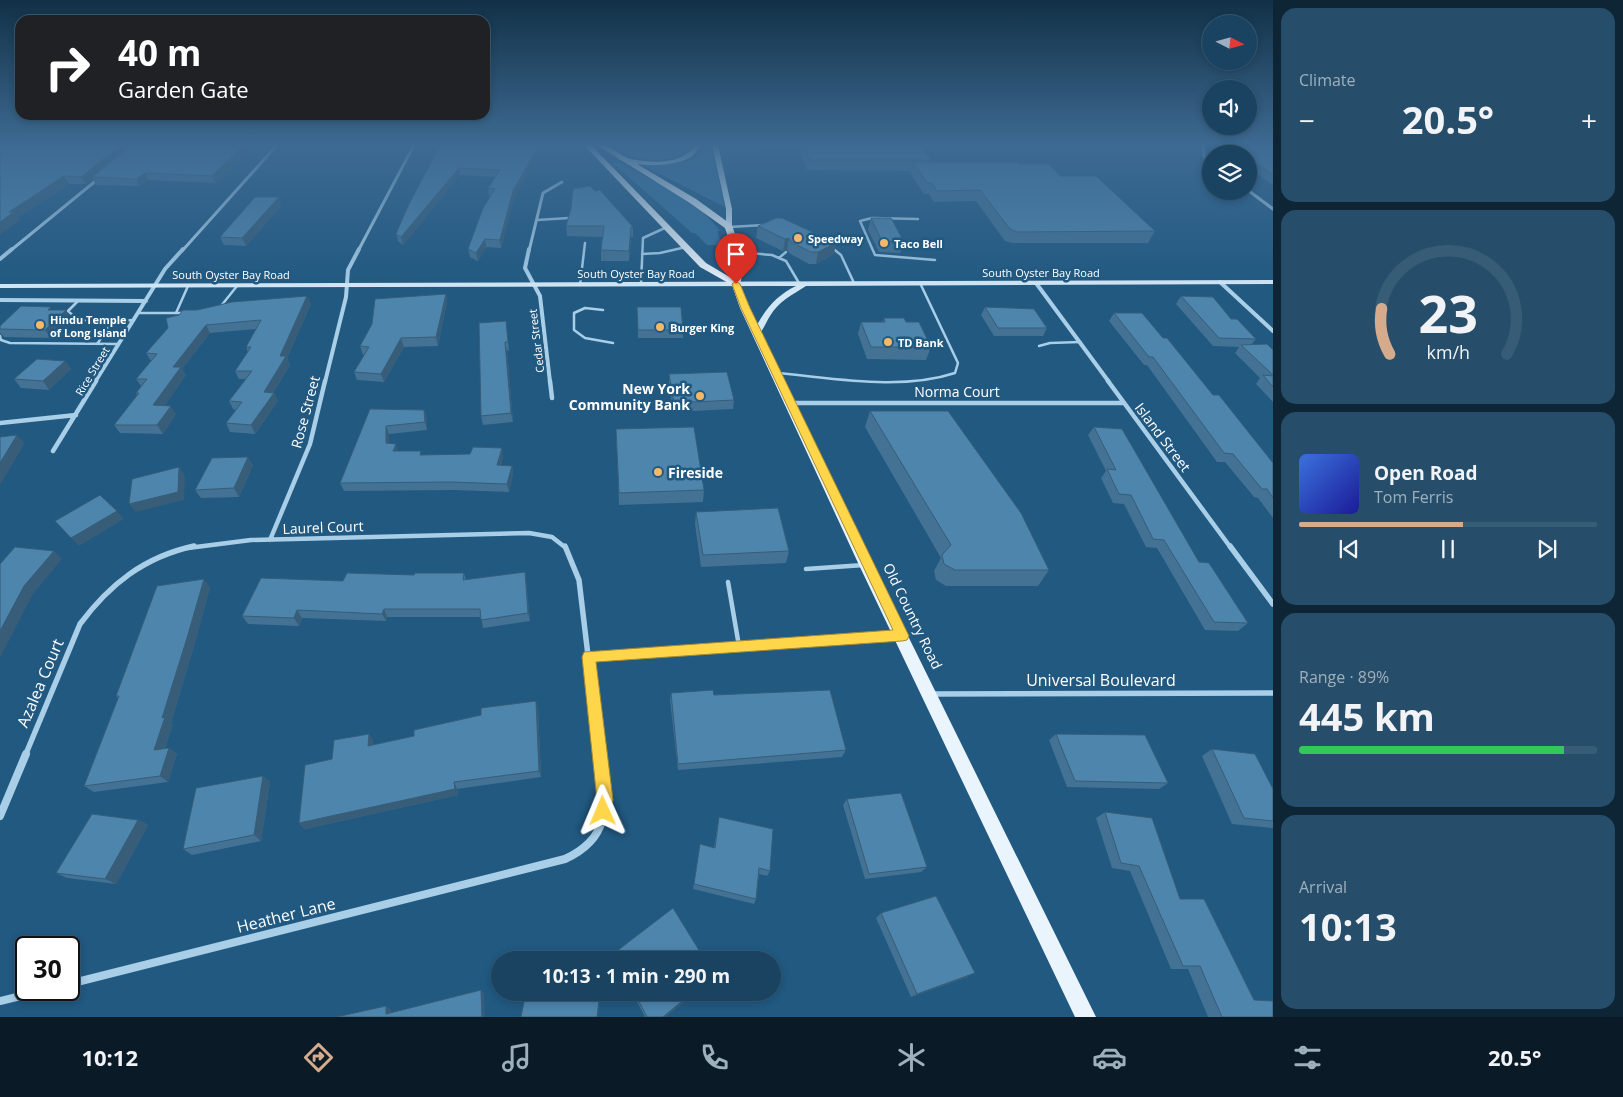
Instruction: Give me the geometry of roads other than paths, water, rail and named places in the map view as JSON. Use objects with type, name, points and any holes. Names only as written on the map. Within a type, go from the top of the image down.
[{"type":"main road","points":[[634,192],[703,265],[736,284],[741,264],[729,227],[729,209],[725,192]]},
{"type":"main road","points":[[678,192],[729,227]]},
{"type":"main road","name":"South Oyster Bay Road","points":[[0,286],[1273,282]]},
{"type":"main road","points":[[757,333],[767,312],[783,294],[809,283]]},
{"type":"main road","name":"Old Country Road","points":[[736,284],[757,333],[866,564],[1086,1017]]},
{"type":"street","points":[[0,259],[81,192]]},
{"type":"street","name":"Rice Street","points":[[54,451],[165,269],[234,192]]},
{"type":"street","name":"Rose Street","points":[[270,540],[310,444],[347,285],[348,270],[389,192]]},
{"type":"street","name":"Cedar Street","points":[[544,192],[525,268],[540,296],[552,398]]},
{"type":"street","points":[[1257,197],[1273,209]]},
{"type":"street","points":[[1220,282],[1273,331]]},
{"type":"street","name":"Island Street","points":[[1036,283],[1273,604]]},
{"type":"street","points":[[0,300],[146,301]]},
{"type":"street","name":"Norma Court","points":[[791,403],[1124,403]]},
{"type":"street","points":[[0,423],[76,415]]},
{"type":"street","name":"Laurel Court","points":[[125,575],[150,560],[180,549],[229,542],[529,533],[551,535],[562,541],[571,554],[579,580],[589,657]]},
{"type":"street","name":"Azalea Court","points":[[0,816],[80,624],[100,597],[125,575]]},
{"type":"street","points":[[589,657],[902,636]]},
{"type":"street","name":"Heather Lane","points":[[80,981],[510,875],[570,858],[594,841],[602,821],[605,800],[589,657]]},
{"type":"street","name":"Universal Boulevard","points":[[930,694],[1273,693]]},
{"type":"street","points":[[0,1001],[15,997]]},
{"type":"lane","points":[[537,220],[569,218]]},
{"type":"lane","points":[[918,219],[872,218],[860,221],[875,255],[879,257],[936,260]]},
{"type":"lane","points":[[641,284],[643,238],[667,226]]},
{"type":"lane","points":[[729,227],[772,226]]},
{"type":"lane","points":[[580,285],[585,243]]},
{"type":"lane","points":[[830,245],[841,255],[854,283]]},
{"type":"lane","points":[[642,254],[660,254],[686,247]]},
{"type":"lane","points":[[737,252],[772,255],[786,261],[799,283]]},
{"type":"lane","points":[[779,258],[786,252]]},
{"type":"lane","points":[[777,373],[844,378],[929,380],[946,377],[955,373],[958,363],[920,283]]},
{"type":"lane","points":[[176,313],[188,286]]},
{"type":"lane","points":[[219,309],[236,286]]},
{"type":"lane","points":[[31,304],[36,300]]},
{"type":"lane","points":[[78,301],[68,312],[74,318],[134,320]]},
{"type":"lane","points":[[603,310],[580,309],[574,313],[574,330],[585,338],[613,343]]},
{"type":"lane","points":[[138,313],[192,313]]},
{"type":"lane","points":[[97,344],[114,320]]},
{"type":"lane","points":[[0,336],[1,340],[10,344],[119,344]]},
{"type":"lane","points":[[1039,346],[1050,343],[1080,342]]},
{"type":"lane","points":[[806,569],[866,564]]},
{"type":"lane","points":[[728,582],[739,646]]},
{"type":"place","name":"Speedway","points":[[798,238]]},
{"type":"place","name":"Taco Bell","points":[[884,243]]},
{"type":"place","name":"Hindu Temple of Long Island","points":[[40,325]]},
{"type":"place","name":"Burger King","points":[[660,327]]},
{"type":"place","name":"TD Bank","points":[[888,342]]},
{"type":"place","name":"New York Community Bank","points":[[700,396]]},
{"type":"place","name":"Fireside","points":[[658,472]]}]
